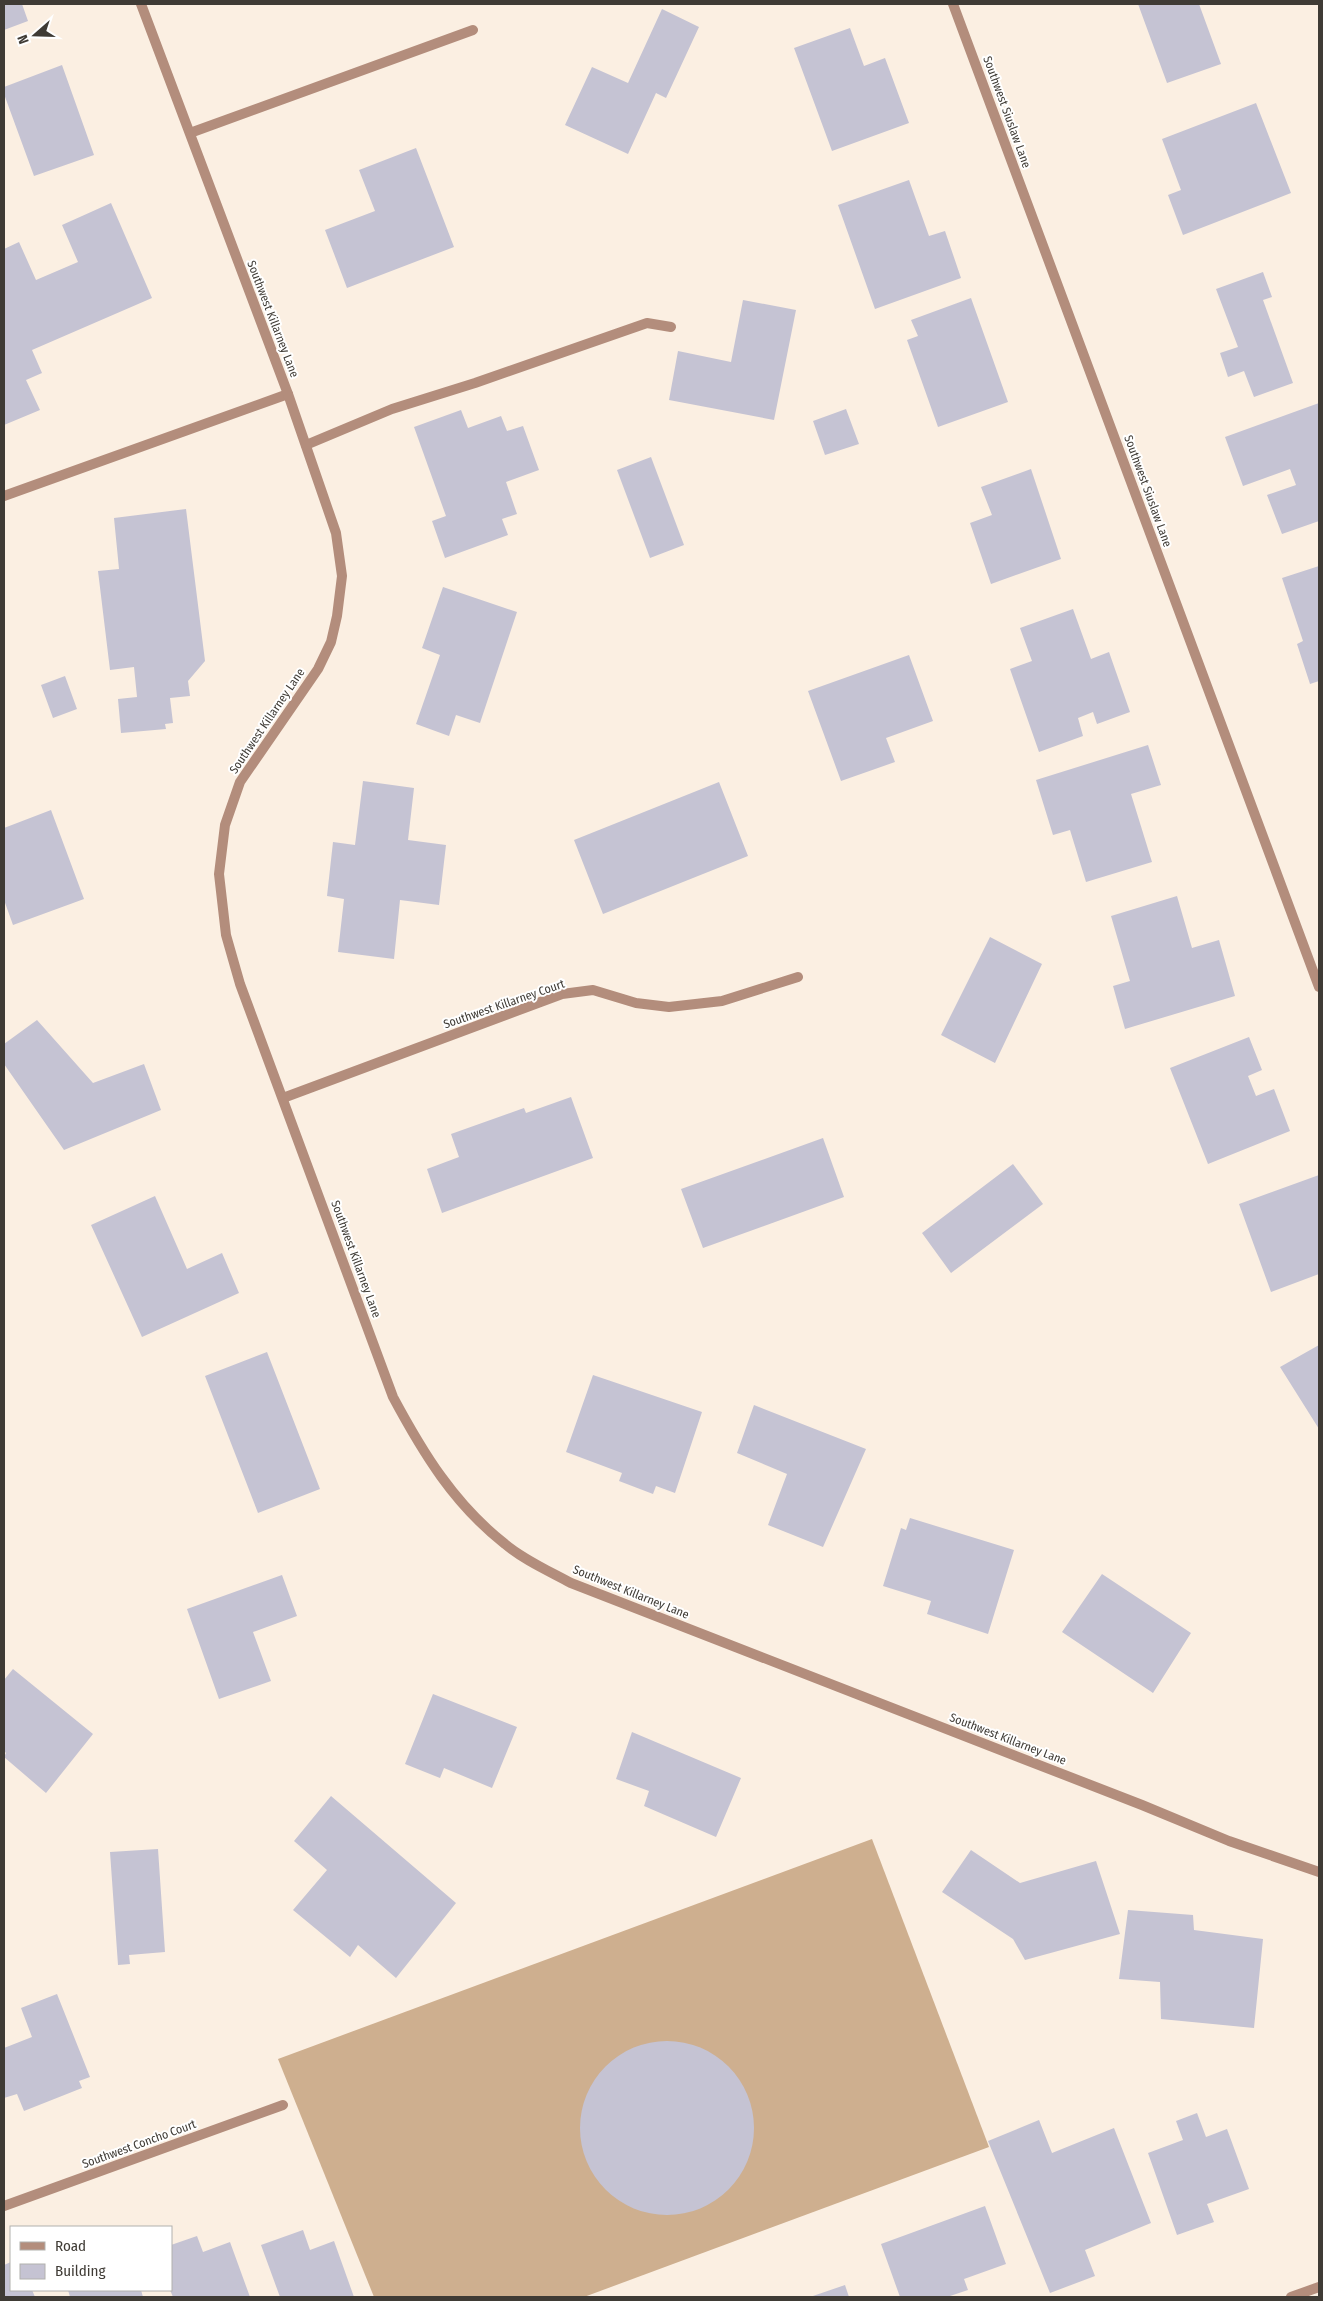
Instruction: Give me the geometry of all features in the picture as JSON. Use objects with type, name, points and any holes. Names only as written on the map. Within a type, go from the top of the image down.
[{"type":"street","name":"Southwest Killarney Lane","points":[[141,4],[288,394],[336,533],[342,576],[337,616],[330,642],[318,669],[240,782],[225,825],[219,874],[226,935],[240,984],[284,1098],[393,1397],[420,1446],[454,1495],[506,1545],[571,1583],[1142,1805],[1229,1841],[1319,1872]]},
{"type":"street","name":"Southwest Siuslaw Lane","points":[[954,4],[1316,967],[1319,987]]},
{"type":"street","points":[[190,133],[473,30]]},
{"type":"street","points":[[306,446],[392,409],[475,383],[647,323],[671,327]]},
{"type":"street","points":[[4,496],[288,394]]},
{"type":"street","name":"Southwest Killarney Court","points":[[284,1098],[562,994],[593,990],[636,1003],[669,1007],[722,1001],[798,977]]},
{"type":"street","name":"Southwest Concho Court","points":[[4,2206],[283,2105]]},
{"type":"street","points":[[1291,2297],[1319,2287]]},
{"type":"shaded area","points":[[872,1839],[989,2147],[584,2297],[374,2297],[278,2059]]},
{"type":"building","points":[[4,4],[22,4],[28,21],[4,30]]},
{"type":"building","points":[[1138,4],[1199,4],[1221,64],[1167,83]]},
{"type":"building","points":[[662,9],[699,27],[666,98],[656,93],[628,154],[565,125],[592,67],[628,83]]},
{"type":"building","points":[[850,28],[864,66],[885,58],[909,123],[832,151],[794,48]]},
{"type":"building","points":[[62,65],[94,155],[34,176],[4,94],[4,87]]},
{"type":"building","points":[[1256,103],[1291,193],[1183,235],[1168,195],[1181,190],[1162,139]]},
{"type":"building","points":[[416,148],[454,247],[347,288],[325,230],[375,211],[359,170]]},
{"type":"building","points":[[909,180],[929,236],[945,231],[961,278],[875,309],[838,205]]},
{"type":"building","points":[[111,203],[152,298],[32,350],[42,373],[26,380],[40,410],[4,425],[4,249],[19,242],[36,280],[78,262],[62,225]]},
{"type":"building","points":[[1263,272],[1272,297],[1263,300],[1293,383],[1254,397],[1244,371],[1228,377],[1220,353],[1238,347],[1216,289]]},
{"type":"building","points":[[971,298],[1008,402],[938,427],[907,340],[918,336],[911,320]]},
{"type":"building","points":[[743,300],[796,310],[774,420],[669,400],[678,351],[731,362]]},
{"type":"building","points":[[1319,403],[1319,521],[1282,534],[1267,495],[1296,485],[1290,469],[1243,486],[1225,437]]},
{"type":"building","points":[[846,409],[859,444],[825,455],[813,421]]},
{"type":"building","points":[[461,410],[468,428],[501,416],[507,431],[523,426],[539,470],[506,482],[517,514],[502,519],[508,535],[445,558],[432,521],[446,516],[414,427]]},
{"type":"building","points":[[651,457],[684,545],[650,558],[617,470]]},
{"type":"building","points":[[1031,469],[1061,559],[991,584],[970,523],[992,515],[981,487]]},
{"type":"building","points":[[186,509],[205,661],[188,681],[190,696],[170,698],[173,723],[165,724],[166,729],[121,733],[118,699],[137,697],[134,667],[110,670],[98,571],[119,569],[114,518]]},
{"type":"building","points":[[1319,566],[1319,681],[1310,684],[1297,644],[1303,641],[1282,578]]},
{"type":"building","points":[[443,587],[517,612],[480,723],[456,715],[449,736],[416,724],[440,655],[422,648]]},
{"type":"building","points":[[1073,609],[1091,659],[1109,652],[1130,712],[1097,724],[1093,712],[1078,718],[1083,736],[1039,752],[1010,669],[1032,661],[1020,628]]},
{"type":"building","points":[[909,655],[933,721],[886,738],[895,762],[841,781],[808,691]]},
{"type":"building","points":[[65,676],[77,709],[53,718],[41,685]]},
{"type":"building","points":[[1148,745],[1161,785],[1131,794],[1152,862],[1086,882],[1070,830],[1053,835],[1036,780]]},
{"type":"building","points":[[363,781],[414,788],[408,840],[446,845],[439,905],[400,900],[394,959],[338,952],[344,899],[327,896],[333,842],[355,845]]},
{"type":"building","points":[[719,782],[748,856],[603,914],[574,840]]},
{"type":"building","points":[[51,810],[84,899],[13,925],[4,900],[4,828]]},
{"type":"building","points":[[1177,896],[1192,948],[1219,940],[1235,996],[1125,1029],[1113,986],[1130,981],[1111,916]]},
{"type":"building","points":[[990,937],[1042,964],[995,1063],[941,1035]]},
{"type":"building","points":[[37,1020],[93,1083],[144,1064],[161,1110],[64,1150],[4,1064],[4,1044]]},
{"type":"building","points":[[1249,1037],[1262,1070],[1248,1076],[1256,1096],[1274,1089],[1290,1131],[1208,1164],[1170,1068]]},
{"type":"building","points":[[571,1097],[593,1158],[442,1213],[427,1169],[459,1157],[451,1134],[524,1108],[526,1113]]},
{"type":"building","points":[[823,1138],[844,1197],[703,1248],[681,1189]]},
{"type":"building","points":[[1013,1164],[1043,1204],[951,1273],[922,1233]]},
{"type":"building","points":[[1319,1175],[1319,1274],[1271,1292],[1239,1204]]},
{"type":"building","points":[[155,1196],[187,1269],[222,1253],[239,1293],[142,1337],[91,1225]]},
{"type":"building","points":[[1319,1345],[1319,1429],[1280,1367]]},
{"type":"building","points":[[267,1352],[320,1489],[258,1513],[205,1376]]},
{"type":"building","points":[[593,1375],[702,1412],[675,1493],[656,1486],[653,1494],[619,1481],[622,1473],[566,1452]]},
{"type":"building","points":[[754,1405],[866,1449],[823,1547],[768,1525],[787,1474],[737,1453]]},
{"type":"building","points":[[910,1518],[1014,1550],[988,1634],[927,1614],[931,1601],[883,1586],[901,1528],[906,1530]]},
{"type":"building","points":[[1102,1574],[1191,1633],[1153,1693],[1062,1632]]},
{"type":"building","points":[[282,1575],[297,1616],[253,1632],[271,1681],[219,1699],[187,1609]]},
{"type":"building","points":[[13,1669],[93,1734],[46,1793],[4,1757],[6,1753],[4,1751],[4,1680]]},
{"type":"building","points":[[433,1694],[517,1727],[492,1788],[444,1768],[440,1778],[405,1764]]},
{"type":"building","points":[[632,1732],[741,1778],[716,1837],[644,1806],[649,1791],[616,1779]]},
{"type":"building","points":[[331,1796],[456,1903],[396,1978],[358,1945],[350,1957],[293,1910],[327,1870],[294,1841]]},
{"type":"building","points":[[158,1849],[165,1952],[129,1955],[130,1964],[118,1965],[110,1852]]},
{"type":"building","points":[[971,1850],[1020,1883],[1096,1861],[1120,1934],[1025,1960],[1013,1939],[942,1892]]},
{"type":"building","points":[[1128,1910],[1193,1915],[1194,1930],[1263,1939],[1254,2028],[1161,2019],[1160,1982],[1119,1979]]},
{"type":"building","points":[[57,1994],[90,2077],[79,2081],[82,2088],[24,2111],[17,2094],[4,2098],[4,2048],[32,2037],[21,2008]]},
{"type":"building","points":[[658,2041],[676,2041],[708,2051],[734,2073],[744,2087],[750,2103],[754,2137],[744,2169],[722,2195],[708,2205],[692,2211],[676,2215],[658,2215],[626,2205],[600,2183],[590,2169],[584,2153],[580,2137],[580,2119],[590,2087],[612,2061],[626,2051],[642,2045]]},
{"type":"building","points":[[1197,2113],[1206,2137],[1227,2129],[1249,2189],[1207,2204],[1214,2222],[1177,2235],[1148,2153],[1183,2140],[1176,2121]]},
{"type":"building","points":[[1039,2120],[1052,2153],[1114,2128],[1151,2223],[1085,2250],[1095,2276],[1050,2293],[988,2141]]},
{"type":"building","points":[[985,2206],[1006,2264],[964,2279],[968,2290],[947,2297],[900,2297],[881,2244]]},
{"type":"building","points":[[303,2230],[310,2250],[334,2241],[354,2297],[280,2297],[261,2245]]},
{"type":"building","points":[[197,2236],[203,2252],[230,2242],[250,2297],[173,2297],[170,2291],[172,2291],[172,2245]]},
{"type":"building","points":[[10,2262],[10,2291],[32,2291],[35,2297],[4,2297],[4,2265]]},
{"type":"building","points":[[845,2285],[849,2297],[810,2297]]},
{"type":"building","points":[[68,2291],[141,2291],[143,2297],[70,2297]]}]
